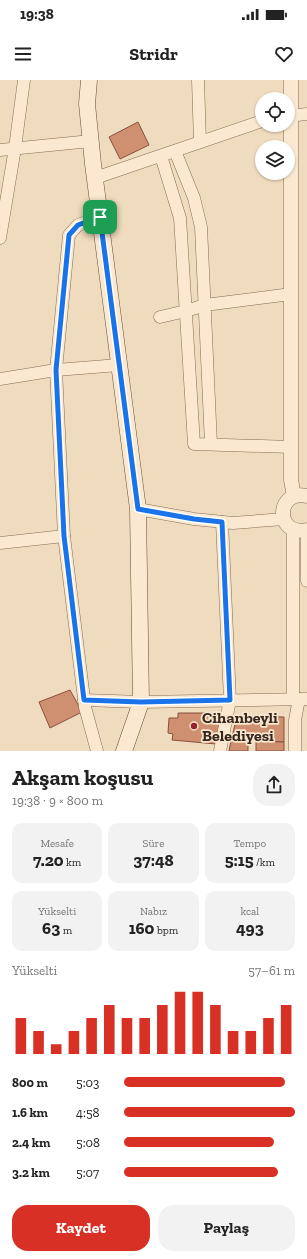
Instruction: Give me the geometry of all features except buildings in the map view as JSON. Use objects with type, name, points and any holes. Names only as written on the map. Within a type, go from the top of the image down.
[{"type":"main road","points":[[89,80],[87,104],[95,178],[138,509],[141,702],[124,751]]},
{"type":"street","points":[[0,238],[15,148],[24,80]]},
{"type":"street","points":[[198,80],[200,142]]},
{"type":"street","points":[[291,92],[292,80]]},
{"type":"street","points":[[295,115],[307,114]]},
{"type":"street","points":[[95,178],[255,123]]},
{"type":"street","points":[[290,132],[292,294],[291,480],[300,496],[288,500],[282,512],[298,527],[307,581]]},
{"type":"street","points":[[0,150],[91,141]]},
{"type":"street","points":[[175,151],[194,198],[201,227],[211,444]]},
{"type":"street","points":[[161,156],[180,218],[194,444],[291,447]]},
{"type":"street","points":[[97,751],[84,700],[64,536],[56,370],[69,235],[78,225],[100,217]]},
{"type":"street","points":[[160,316],[186,311],[205,305],[292,294]]},
{"type":"street","points":[[0,379],[56,370],[119,365]]},
{"type":"street","points":[[138,509],[194,519],[298,527]]},
{"type":"street","points":[[220,751],[230,700],[222,522]]},
{"type":"street","points":[[295,751],[295,720],[300,699],[298,527]]},
{"type":"street","points":[[0,543],[64,536]]},
{"type":"street","points":[[84,700],[141,702],[300,699]]},
{"type":"place","name":"Cihanbeyli Belediyesi","points":[[194,726]]},
{"type":"route","points":[[100,217],[138,509],[194,519],[222,522],[230,700],[141,702],[84,700],[64,536],[56,370],[69,235],[78,225],[100,217]]}]
